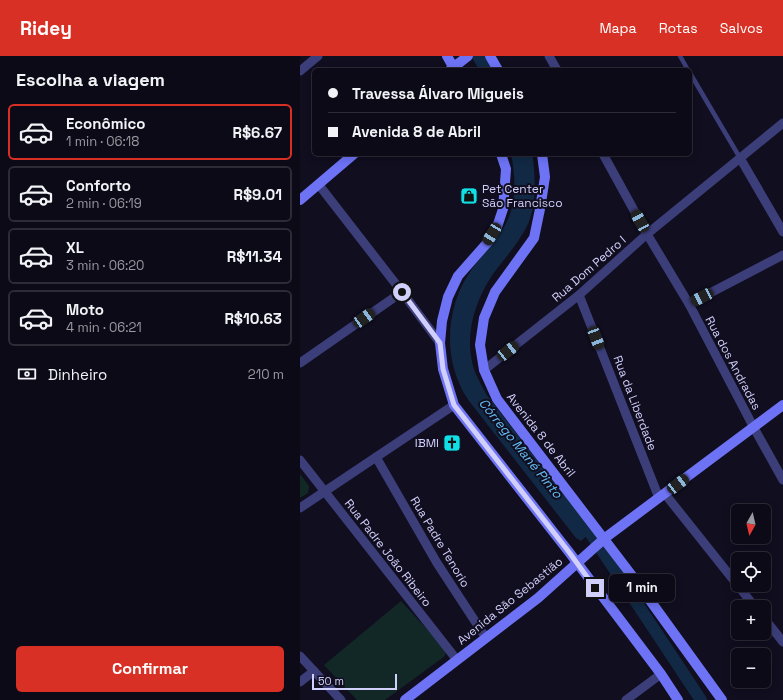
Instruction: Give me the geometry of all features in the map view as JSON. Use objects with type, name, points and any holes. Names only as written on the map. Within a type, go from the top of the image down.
[{"type":"main road","points":[[447,56],[454,68],[468,56]]},
{"type":"main road","points":[[490,56],[497,68]]},
{"type":"main road","points":[[300,200],[352,156]]},
{"type":"main road","points":[[502,156],[506,169],[503,209],[497,226],[488,242],[458,276],[448,296],[442,321],[440,343],[443,369],[454,405],[578,562],[661,674],[678,700]]},
{"type":"main road","name":"Avenida 8 de Abril","points":[[542,156],[545,178],[534,238],[495,292],[484,318],[480,345],[484,370],[497,399],[722,700]]},
{"type":"main road","name":"Avenida São Sebastião","points":[[405,700],[538,598],[603,540],[754,428],[783,404]]},
{"type":"street","points":[[300,71],[318,56]]},
{"type":"street","points":[[549,56],[556,68]]},
{"type":"street","name":"Rua Dom Pedro I","points":[[484,370],[579,295],[647,234],[783,123]]},
{"type":"street","name":"Rua dos Andradas","points":[[604,156],[688,304],[783,480]]},
{"type":"street","points":[[740,158],[783,232]]},
{"type":"street","points":[[319,185],[440,343]]},
{"type":"street","points":[[688,304],[783,255]]},
{"type":"street","points":[[300,363],[402,292]]},
{"type":"street","name":"Rua da Liberdade","points":[[579,295],[662,496],[749,600]]},
{"type":"street","points":[[300,508],[454,405]]},
{"type":"street","name":"Rua Padre Tenorio","points":[[376,457],[437,563],[486,638]]},
{"type":"street","name":"Rua Padre João Ribeiro","points":[[300,460],[457,660]]},
{"type":"street","points":[[771,627],[783,642]]},
{"type":"street","points":[[300,656],[341,700]]},
{"type":"street","points":[[300,682],[314,671]]},
{"type":"street","points":[[626,700],[661,674]]},
{"type":"lane","points":[[680,56],[687,68]]},
{"type":"lane","points":[[692,76],[740,158]]},
{"type":"green space","points":[[300,474],[309,486],[308,493],[300,498]]},
{"type":"green space","points":[[401,601],[446,650],[445,656],[385,700],[357,700],[324,665]]},
{"type":"water","points":[[511,156],[532,156],[535,183],[533,208],[524,231],[493,274],[480,296],[472,321],[470,334],[472,359],[476,375],[486,394],[592,531],[581,541],[576,538],[469,401],[461,387],[451,356],[450,341],[453,310],[464,282],[504,227],[508,219],[514,197]]},
{"type":"waterway","name":"Córrego Mané Pinto","points":[[478,56],[485,68]]},
{"type":"waterway","name":"Córrego Mané Pinto","points":[[580,520],[591,534],[701,700]]},
{"type":"place","name":"Pet Center São Francisco","points":[[469,196]]},
{"type":"place","name":"IBMI","points":[[452,443]]},
{"type":"route","points":[[402,292],[440,343],[443,369],[454,405],[569,552],[595,588]]}]
